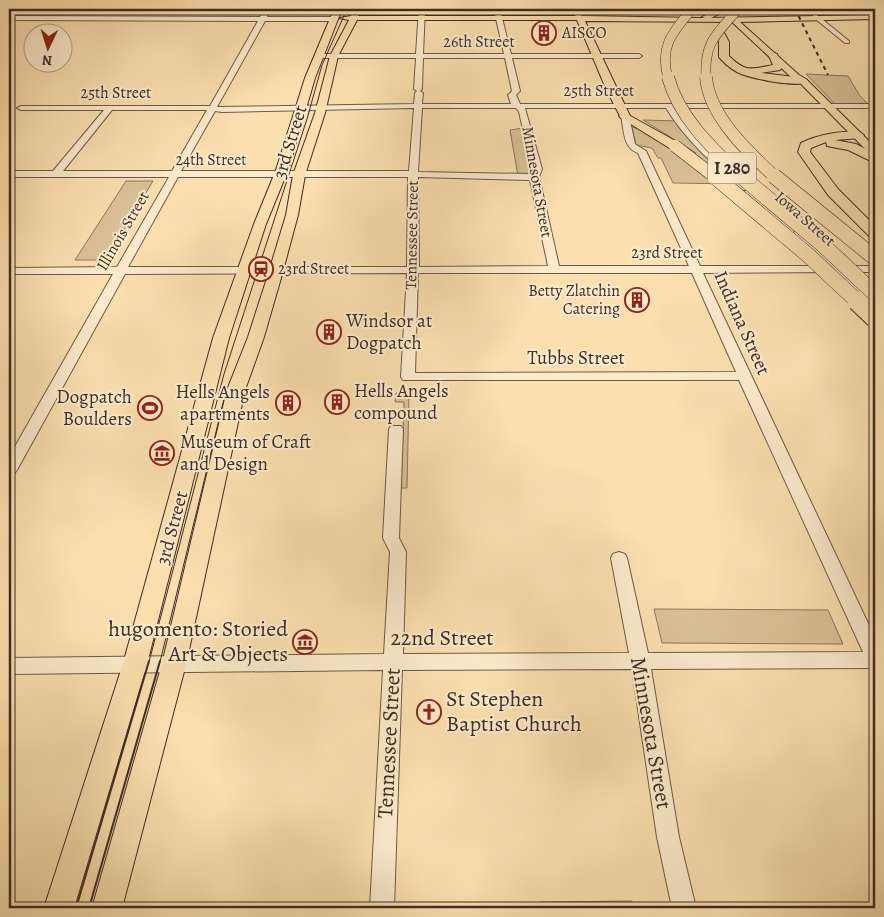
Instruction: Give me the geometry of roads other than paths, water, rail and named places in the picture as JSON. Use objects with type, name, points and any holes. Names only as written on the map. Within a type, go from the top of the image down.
[{"type":"highway","name":"I 280","points":[[692,9],[682,18],[672,32],[665,56],[668,85],[679,108],[697,132],[724,160],[831,252],[875,294]]},
{"type":"highway","points":[[706,17],[724,9]]},
{"type":"highway","name":"I 280","points":[[736,14],[720,31],[708,50],[704,68],[710,97],[721,118],[776,178],[875,258]]},
{"type":"highway","points":[[720,31],[724,42],[724,57],[736,68],[757,75],[804,81]]},
{"type":"highway","points":[[736,68],[756,71],[769,70],[778,66],[774,56]]},
{"type":"highway","points":[[622,111],[711,172],[808,255],[875,316]]},
{"type":"highway","points":[[858,135],[822,138],[805,146],[804,152],[813,167],[833,192],[875,234]]},
{"type":"highway","points":[[808,144],[844,145],[860,150],[875,159]]},
{"type":"main road","points":[[336,14],[577,14],[706,17],[736,14],[779,18]]},
{"type":"main road","name":"3rd Street","points":[[58,908],[136,664],[206,400],[216,353],[244,270],[296,129],[300,107],[336,14]]},
{"type":"main road","name":"3rd Street","points":[[108,908],[174,664],[239,382],[256,337],[276,270],[292,215],[299,175],[322,107],[334,56],[355,14]]},
{"type":"main road","points":[[577,14],[647,20],[693,21],[721,25],[754,37]]},
{"type":"main road","name":"Indiana Street","points":[[577,14],[597,56],[611,92],[622,111]]},
{"type":"main road","points":[[736,14],[754,28],[805,78],[804,81]]},
{"type":"main road","points":[[736,14],[754,37],[796,78],[804,81],[875,153]]},
{"type":"main road","points":[[647,20],[736,14],[875,16]]},
{"type":"main road","points":[[754,28],[752,22],[816,16]]},
{"type":"street","points":[[183,18],[191,9]]},
{"type":"street","name":"Illinois Street","points":[[9,470],[268,9]]},
{"type":"street","name":"Tennessee Street","points":[[408,377],[413,270],[413,174],[422,13]]},
{"type":"street","points":[[9,18],[262,18],[336,14]]},
{"type":"street","name":"Minnesota Street","points":[[498,15],[516,91],[512,95],[516,107],[523,111],[537,169],[534,177],[554,269]]},
{"type":"street","points":[[816,16],[847,42]]},
{"type":"street","name":"26th Street","points":[[320,56],[639,56]]},
{"type":"street","name":"25th Street","points":[[21,108],[212,108],[222,110],[418,106],[622,111],[669,106],[875,106]]},
{"type":"street","name":"Iowa Street","points":[[669,106],[690,136],[708,154],[838,269],[875,316]]},
{"type":"street","points":[[55,175],[110,108]]},
{"type":"street","name":"Indiana Street","points":[[622,111],[631,145],[634,149],[642,151],[875,659]]},
{"type":"street","name":"24th Street","points":[[9,174],[413,174],[534,177]]},
{"type":"street","name":"23rd Street","points":[[9,271],[875,269]]},
{"type":"street","name":"Tubbs Street","points":[[408,377],[744,376]]},
{"type":"street","name":"Tennessee Street","points":[[382,908],[398,552],[391,538],[396,429]]},
{"type":"street","name":"Minnesota Street","points":[[618,558],[645,685],[668,837],[684,908]]},
{"type":"street","name":"22nd Street","points":[[9,666],[875,659]]},
{"type":"tram line","points":[[149,662],[224,374],[307,119],[322,65],[347,9]]},
{"type":"tram line","points":[[160,662],[226,391]]},
{"type":"tram line","points":[[76,908],[149,661]]},
{"type":"tram line","points":[[89,908],[160,661]]},
{"type":"railway","points":[[795,9],[828,75]]},
{"type":"place","name":"AISCO","points":[[544,33]]},
{"type":"place","name":"23rd Street","points":[[261,269]]},
{"type":"place","name":"Betty Zlatchin Catering","points":[[637,300]]},
{"type":"place","name":"Windsor at Dogpatch","points":[[329,332]]},
{"type":"place","name":"Hells Angels compound","points":[[337,402]]},
{"type":"place","name":"Hells Angels apartments","points":[[288,403]]},
{"type":"place","name":"Dogpatch Boulders","points":[[150,408]]},
{"type":"place","name":"Museum of Craft and Design","points":[[162,453]]},
{"type":"place","name":"hugomento: Storied Art & Objects","points":[[305,642]]},
{"type":"place","name":"St Stephen Baptist Church","points":[[429,712]]}]
